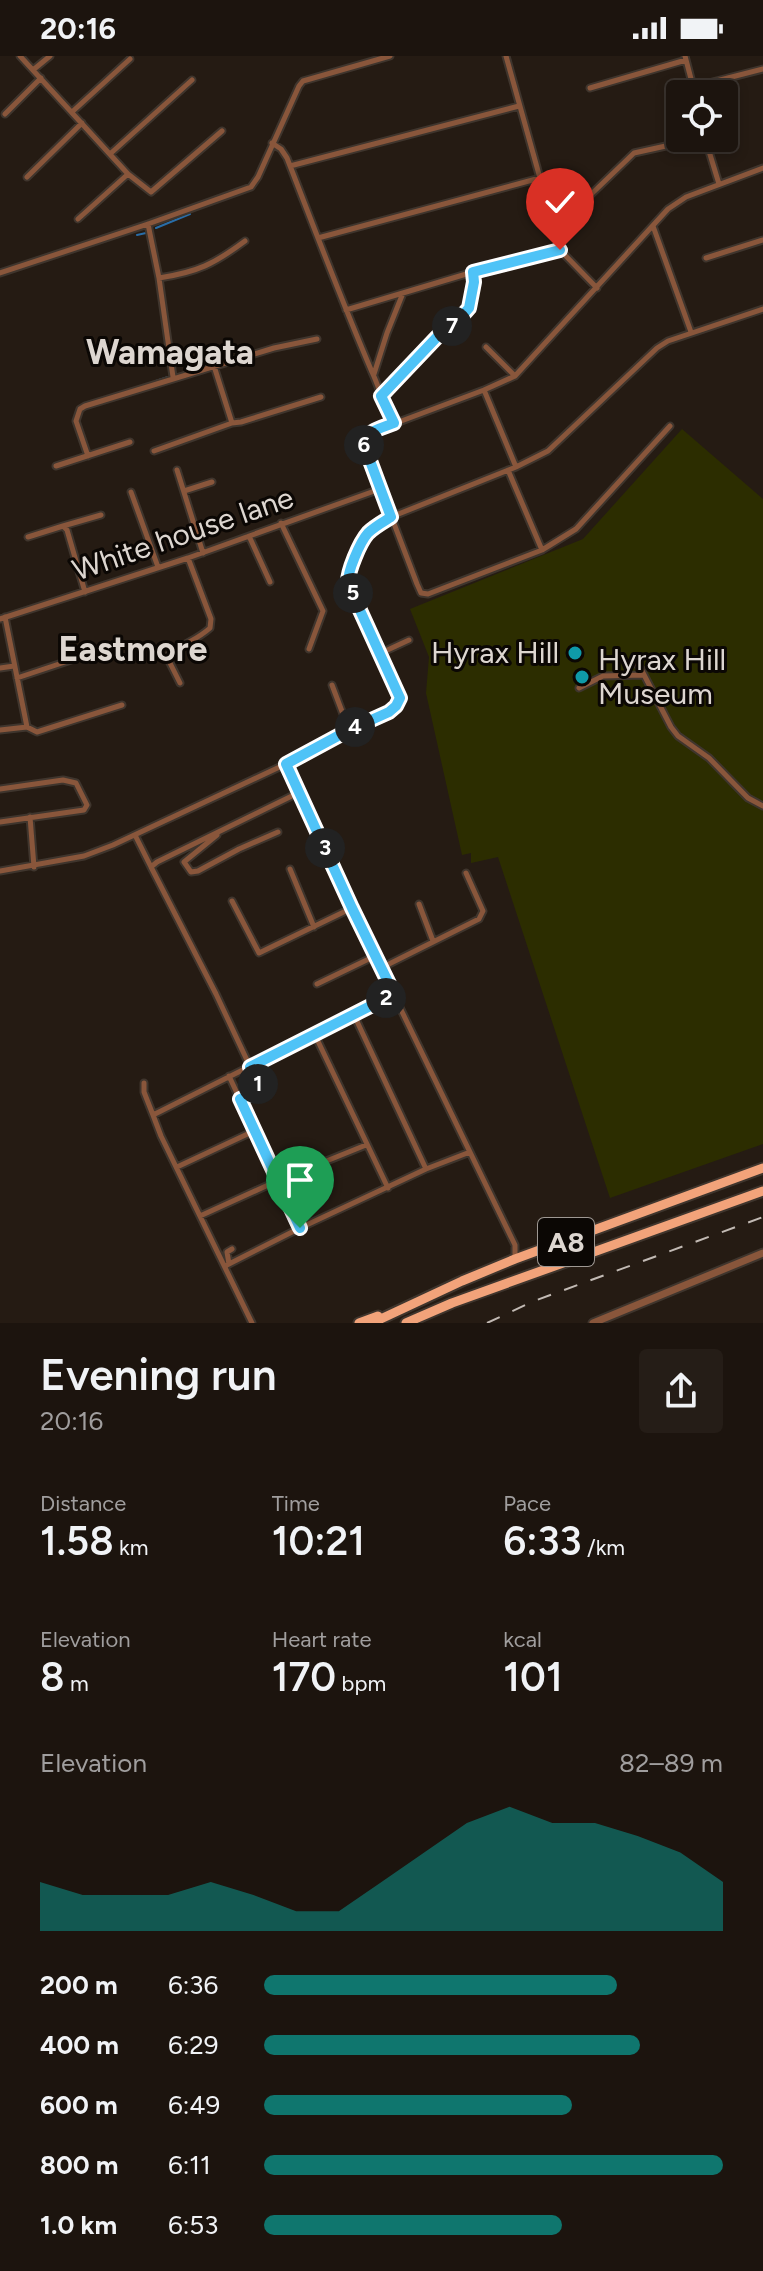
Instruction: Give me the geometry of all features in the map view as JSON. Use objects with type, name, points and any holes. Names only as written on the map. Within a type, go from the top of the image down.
[{"type":"highway","name":"A8","points":[[372,1323],[515,1259],[763,1168]]},
{"type":"highway","name":"A8","points":[[406,1323],[452,1303],[763,1191]]},
{"type":"highway","points":[[359,1323],[391,1313]]},
{"type":"street","points":[[20,56],[128,174],[151,192],[222,131]]},
{"type":"street","points":[[33,70],[50,56]]},
{"type":"street","points":[[0,273],[251,187],[303,81],[366,59],[390,56]]},
{"type":"street","points":[[506,56],[560,250],[597,288]]},
{"type":"street","points":[[590,88],[685,58],[691,80]]},
{"type":"street","points":[[72,112],[130,59]]},
{"type":"street","points":[[720,80],[763,69]]},
{"type":"street","points":[[5,114],[41,78]]},
{"type":"street","points":[[110,154],[192,80]]},
{"type":"street","points":[[290,166],[519,106]]},
{"type":"street","points":[[27,177],[82,123]]},
{"type":"street","points":[[272,143],[281,149],[290,166],[394,423]]},
{"type":"street","points":[[554,230],[634,153],[666,146]]},
{"type":"street","points":[[709,152],[719,184]]},
{"type":"street","points":[[670,426],[576,529],[542,550],[428,594],[421,593],[363,442],[372,432],[515,376],[668,209],[719,184],[763,168]]},
{"type":"street","points":[[78,219],[128,174]]},
{"type":"street","points":[[318,238],[540,178]]},
{"type":"street","points":[[148,224],[173,377]]},
{"type":"street","points":[[653,226],[691,332]]},
{"type":"street","points":[[706,258],[763,240]]},
{"type":"street","points":[[159,278],[215,263],[245,241]]},
{"type":"street","points":[[346,310],[560,250]]},
{"type":"street","points":[[381,396],[469,308],[473,272]]},
{"type":"street","points":[[374,375],[403,293]]},
{"type":"street","points":[[0,871],[84,856],[286,764],[389,712],[400,698],[348,584],[348,577],[367,534],[391,517],[548,451],[668,341],[763,309]]},
{"type":"street","points":[[88,456],[76,421],[80,409],[173,377],[317,339]]},
{"type":"street","points":[[486,347],[515,376]]},
{"type":"street","points":[[214,366],[232,423]]},
{"type":"street","points":[[484,390],[516,467]]},
{"type":"street","points":[[154,451],[232,423],[321,397]]},
{"type":"street","points":[[56,466],[130,442]]},
{"type":"street","points":[[177,470],[203,553]]},
{"type":"street","points":[[508,470],[542,550]]},
{"type":"street","points":[[184,491],[212,482]]},
{"type":"street","name":"White house lane","points":[[2,618],[203,553],[380,489]]},
{"type":"street","points":[[131,492],[158,567]]},
{"type":"street","points":[[28,537],[101,515]]},
{"type":"street","points":[[281,523],[323,611],[309,649]]},
{"type":"street","points":[[63,526],[67,530],[85,592]]},
{"type":"street","points":[[249,536],[270,582]]},
{"type":"street","points":[[180,683],[167,657],[200,637],[210,628],[211,619],[188,558]]},
{"type":"street","points":[[2,618],[27,727]]},
{"type":"street","points":[[381,653],[409,640]]},
{"type":"street","points":[[17,678],[101,650]]},
{"type":"street","points":[[636,663],[678,736],[709,758],[748,798],[763,806]]},
{"type":"street","points":[[0,668],[14,666]]},
{"type":"street","points":[[579,688],[603,676],[644,675]]},
{"type":"street","points":[[332,685],[349,730]]},
{"type":"street","points":[[0,730],[27,727],[37,732],[122,705]]},
{"type":"street","points":[[286,764],[515,1245],[515,1259]]},
{"type":"street","points":[[0,789],[63,780],[76,783],[87,807],[84,810],[0,822]]},
{"type":"street","points":[[151,867],[300,792]]},
{"type":"street","points":[[30,817],[34,867]]},
{"type":"street","points":[[227,827],[184,862],[188,870],[194,873],[278,832]]},
{"type":"street","points":[[135,835],[261,1090],[240,1099]]},
{"type":"street","points":[[290,869],[314,927]]},
{"type":"street","points":[[381,968],[482,916],[481,906],[466,873]]},
{"type":"street","points":[[232,901],[259,953],[352,908]]},
{"type":"street","points":[[419,904],[433,941]]},
{"type":"street","points":[[317,984],[375,956]]},
{"type":"street","points":[[153,1115],[394,994]]},
{"type":"street","points":[[354,1015],[426,1169]]},
{"type":"street","points":[[315,1035],[388,1188]]},
{"type":"street","points":[[229,1076],[300,1228]]},
{"type":"street","points":[[144,1083],[144,1092],[153,1115],[252,1323]]},
{"type":"street","points":[[177,1167],[254,1131]]},
{"type":"street","points":[[200,1216],[366,1145]]},
{"type":"street","points":[[227,1265],[426,1169],[470,1152]]},
{"type":"street","points":[[227,1265],[227,1252],[232,1249]]},
{"type":"street","points":[[593,1323],[763,1253]]},
{"type":"shaded area","points":[[682,429],[763,499],[763,1144],[610,1198],[498,857],[471,863],[471,853],[462,855],[426,693],[429,657],[410,609],[583,539]]},
{"type":"waterway","points":[[156,228],[190,214]]},
{"type":"waterway","points":[[137,235],[146,233]]},
{"type":"waterway","points":[[156,381],[168,377]]},
{"type":"waterway","points":[[395,711],[399,708]]},
{"type":"waterway","points":[[346,736],[382,718]]},
{"type":"waterway","points":[[318,749],[342,737]]},
{"type":"waterway","points":[[294,762],[294,769],[305,792]]},
{"type":"railway","points":[[487,1323],[534,1301],[763,1217]]},
{"type":"place","name":"Hyrax Hill","points":[[575,653]]},
{"type":"place","name":"Hyrax Hill Museum","points":[[582,677]]},
{"type":"district","name":"Wamagata","points":[[170,352]]},
{"type":"district","name":"Eastmore","points":[[133,649]]},
{"type":"route","points":[[300,1228],[240,1099],[261,1090],[250,1067],[394,994],[286,764],[389,712],[400,698],[348,584],[363,540],[391,517],[363,442],[372,432],[394,423],[381,396],[469,308],[473,272],[560,250]]}]
